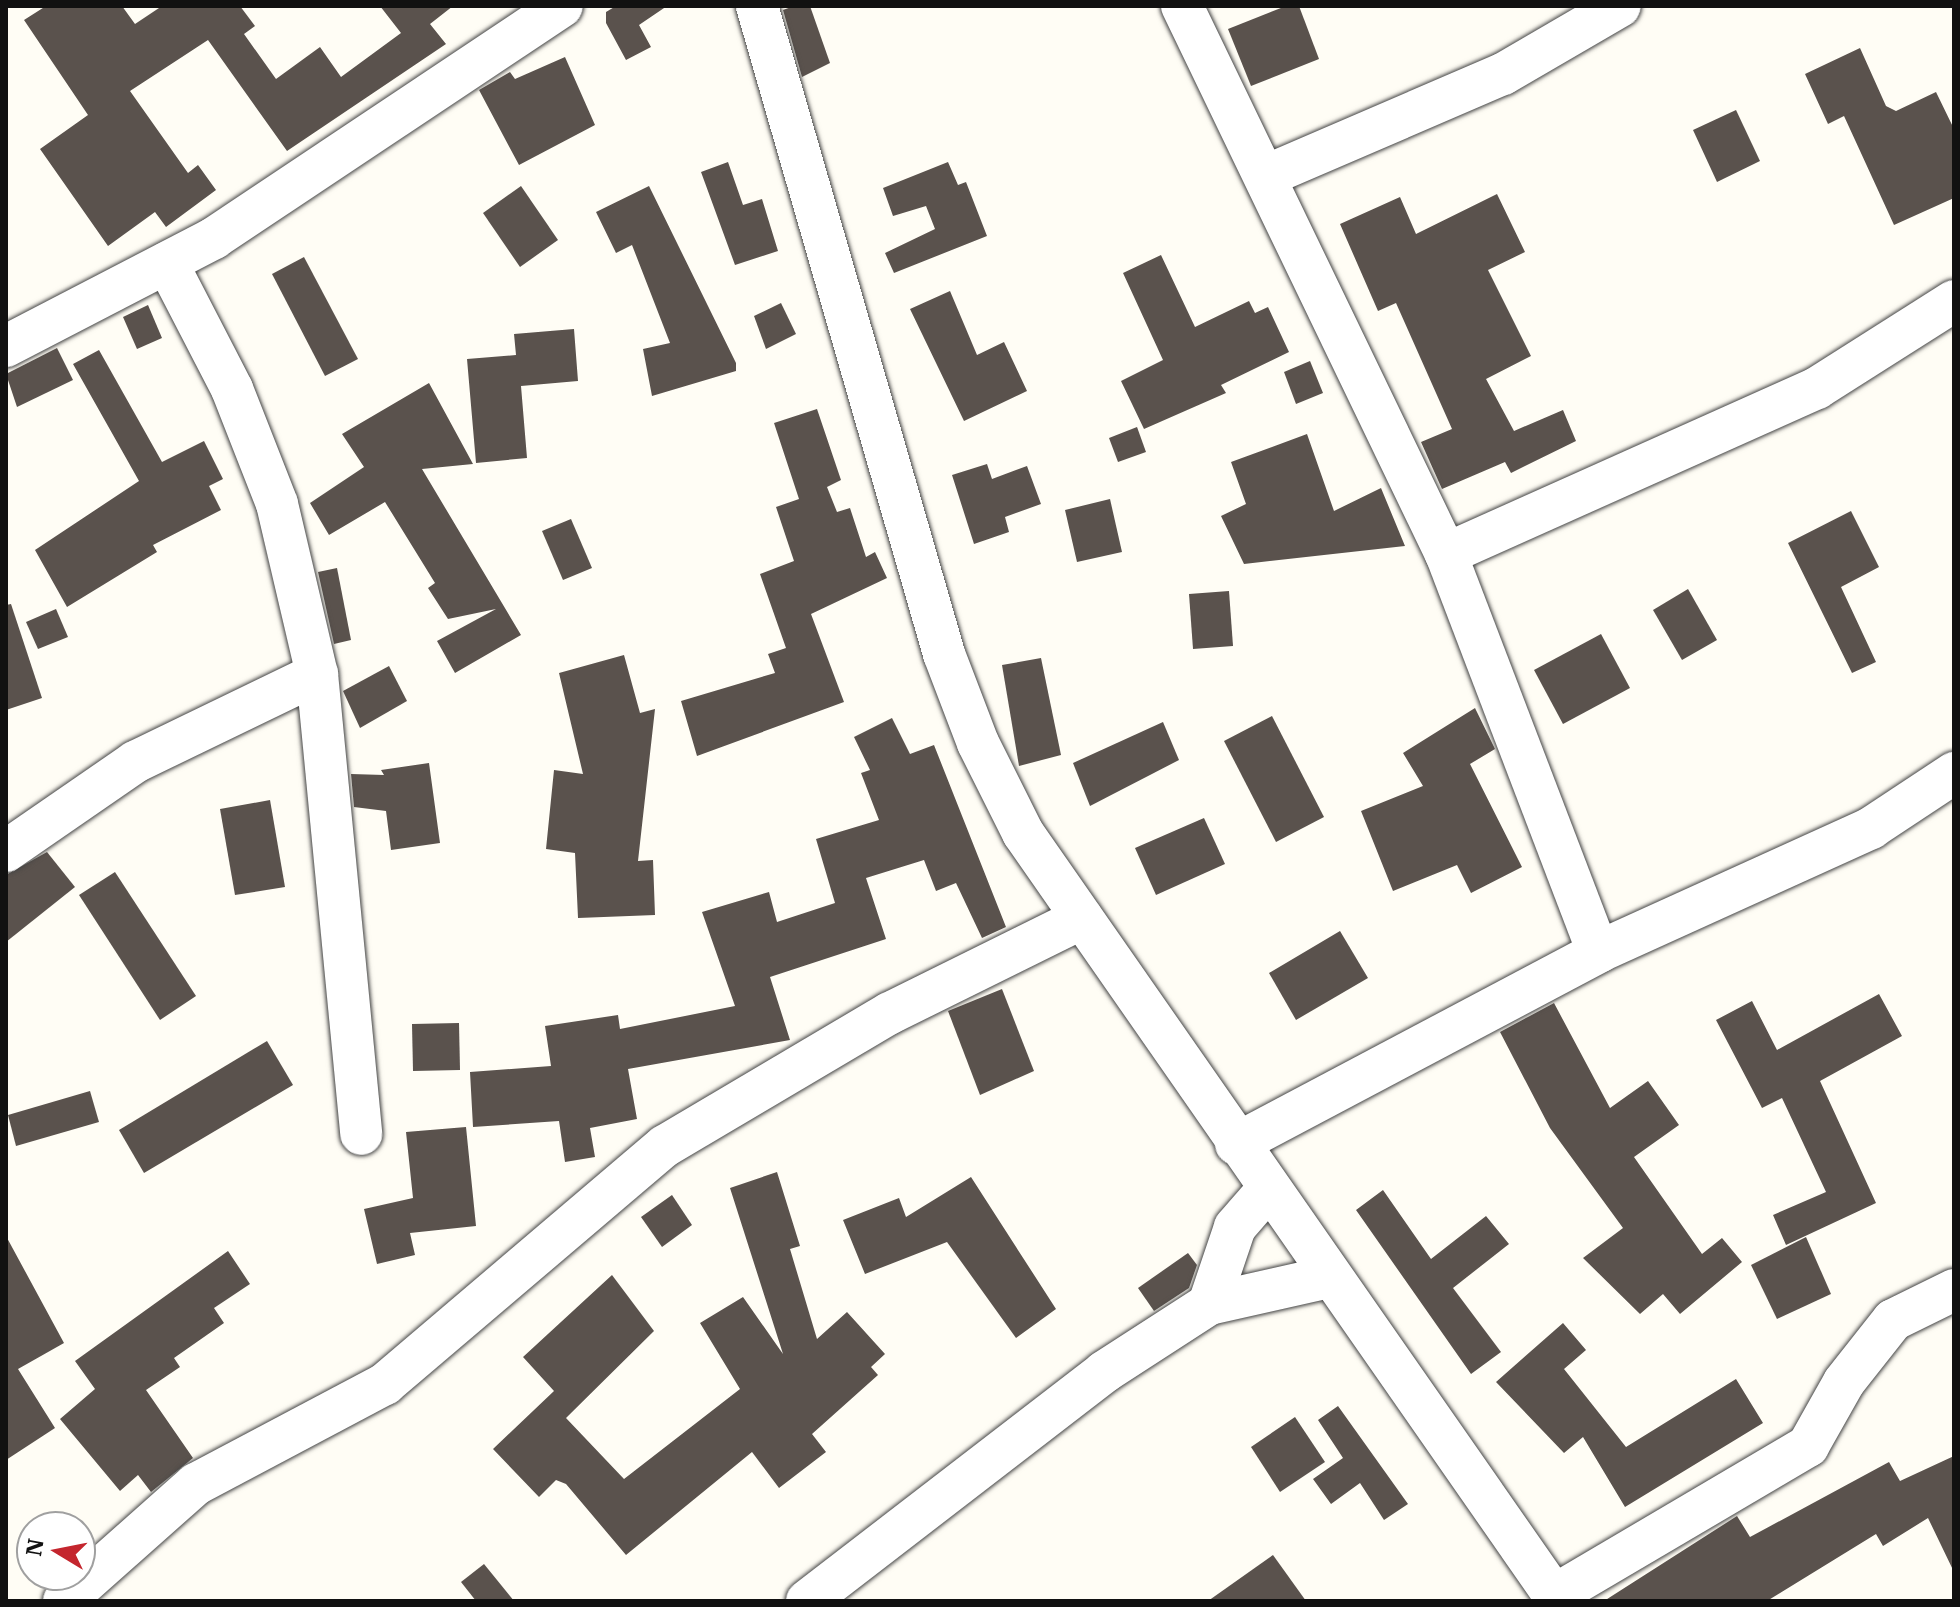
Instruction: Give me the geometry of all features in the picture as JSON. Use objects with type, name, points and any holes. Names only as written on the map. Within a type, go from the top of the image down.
[{"type":"street","points":[[6,346],[167,263],[562,6]]},
{"type":"street","points":[[757,6],[944,654],[1017,820],[1236,1144],[1556,1598],[1808,1446],[1844,1382],[1893,1320],[1954,1290]]},
{"type":"street","points":[[1182,6],[1268,175],[1446,554],[1598,952]]},
{"type":"street","points":[[1268,175],[1503,74],[1620,6]]},
{"type":"street","points":[[167,263],[232,389],[277,504],[317,674],[361,1134]]},
{"type":"street","points":[[1446,554],[1817,388],[1954,301]]},
{"type":"street","points":[[6,851],[135,762],[317,674]]},
{"type":"street","points":[[1236,1144],[1598,952],[1871,828],[1954,773]]},
{"type":"street","points":[[64,1601],[196,1484],[385,1384],[665,1146],[890,1013],[1082,918]]},
{"type":"street","points":[[1209,1304],[1235,1227],[1268,1189]]},
{"type":"street","points":[[807,1601],[1104,1372],[1209,1304],[1329,1277]]},
{"type":"building","points":[[46,6],[122,6],[135,24],[162,6],[240,6],[255,26],[244,34],[276,79],[320,47],[341,77],[401,33],[380,6],[453,6],[430,24],[446,44],[287,151],[208,40],[130,91],[188,173],[198,165],[216,190],[166,227],[155,212],[108,246],[40,149],[88,115],[24,20]]},
{"type":"building","points":[[616,6],[667,6],[639,25],[651,47],[626,60],[606,23],[606,12]]},
{"type":"building","points":[[810,6],[830,63],[802,77],[783,10]]},
{"type":"building","points":[[1286,6],[1299,6],[1319,59],[1251,86],[1228,29]]},
{"type":"building","points":[[1860,48],[1886,106],[1896,111],[1936,92],[1954,129],[1954,198],[1894,225],[1844,116],[1828,124],[1805,74]]},
{"type":"building","points":[[565,57],[595,125],[519,165],[479,90],[510,72],[515,79]]},
{"type":"building","points":[[1736,110],[1760,161],[1717,182],[1693,130]]},
{"type":"building","points":[[728,162],[743,205],[762,199],[778,251],[735,265],[701,172]]},
{"type":"building","points":[[948,162],[958,185],[966,182],[987,236],[894,273],[885,253],[935,229],[926,206],[893,216],[883,188]]},
{"type":"building","points":[[521,186],[558,240],[520,267],[483,213]]},
{"type":"building","points":[[649,186],[736,363],[736,371],[652,396],[643,349],[670,343],[632,245],[616,253],[596,212]]},
{"type":"building","points":[[1497,194],[1525,252],[1488,270],[1531,356],[1486,379],[1514,431],[1563,410],[1576,441],[1511,473],[1505,462],[1442,489],[1421,442],[1452,429],[1396,303],[1378,311],[1340,224],[1400,197],[1416,234]]},
{"type":"building","points":[[1161,255],[1195,327],[1249,301],[1255,313],[1268,307],[1289,352],[1221,385],[1226,393],[1144,429],[1121,381],[1163,360],[1123,273]]},
{"type":"building","points":[[304,257],[358,359],[325,376],[272,274]]},
{"type":"building","points":[[950,291],[977,355],[1004,342],[1027,391],[964,421],[910,309]]},
{"type":"building","points":[[781,303],[796,334],[766,349],[754,316]]},
{"type":"building","points":[[148,305],[162,338],[137,349],[123,317]]},
{"type":"building","points":[[574,329],[578,381],[521,386],[527,458],[476,463],[467,359],[516,355],[514,334]]},
{"type":"building","points":[[57,348],[73,380],[17,407],[6,374]]},
{"type":"building","points":[[99,350],[162,462],[204,441],[223,479],[209,486],[221,510],[153,545],[157,552],[67,607],[35,550],[139,481],[73,364]]},
{"type":"building","points":[[1310,361],[1323,393],[1296,404],[1284,372]]},
{"type":"building","points":[[429,383],[473,464],[422,469],[521,635],[455,673],[437,641],[496,609],[448,619],[428,588],[435,583],[385,502],[329,535],[310,503],[364,467],[342,434]]},
{"type":"building","points":[[817,409],[841,480],[827,487],[837,512],[850,508],[866,557],[875,552],[887,578],[811,614],[844,702],[697,756],[681,701],[775,673],[768,654],[786,648],[760,574],[794,561],[776,507],[799,499],[774,423]]},
{"type":"building","points":[[1137,427],[1146,452],[1118,462],[1109,438]]},
{"type":"building","points":[[1307,434],[1334,511],[1381,488],[1405,546],[1244,564],[1221,516],[1246,504],[1231,462]]},
{"type":"building","points":[[987,464],[992,479],[1027,466],[1041,504],[1005,517],[1009,532],[974,544],[952,475]]},
{"type":"building","points":[[1110,499],[1122,552],[1077,562],[1065,510]]},
{"type":"building","points":[[1851,511],[1879,567],[1841,587],[1876,662],[1852,673],[1788,543]]},
{"type":"building","points":[[571,519],[592,568],[563,580],[542,531]]},
{"type":"building","points":[[337,568],[351,640],[334,644],[318,572]]},
{"type":"building","points":[[1688,589],[1717,640],[1682,660],[1653,610]]},
{"type":"building","points":[[1229,591],[1233,646],[1193,649],[1189,594]]},
{"type":"building","points":[[11,604],[42,698],[6,710],[6,605]]},
{"type":"building","points":[[56,609],[68,637],[38,649],[26,622]]},
{"type":"building","points":[[1601,634],[1630,688],[1563,724],[1534,670]]},
{"type":"building","points":[[624,655],[640,713],[655,709],[638,861],[653,860],[655,915],[578,918],[575,853],[546,849],[554,770],[583,774],[559,673]]},
{"type":"building","points":[[1041,658],[1061,755],[1019,766],[1002,665]]},
{"type":"building","points":[[389,666],[407,701],[360,728],[343,691]]},
{"type":"building","points":[[1475,708],[1495,749],[1470,764],[1522,867],[1471,893],[1457,865],[1393,891],[1361,811],[1423,786],[1403,753]]},
{"type":"building","points":[[1272,716],[1324,817],[1276,842],[1224,741]]},
{"type":"building","points":[[892,718],[910,754],[934,745],[1006,927],[982,938],[956,883],[936,891],[924,860],[866,878],[886,939],[770,977],[790,1040],[628,1069],[637,1119],[590,1128],[595,1157],[565,1162],[559,1121],[473,1127],[470,1072],[551,1066],[545,1026],[618,1015],[620,1029],[735,1006],[702,912],[769,892],[777,922],[835,903],[816,839],[879,820],[861,773],[870,770],[854,737]]},
{"type":"building","points":[[1163,722],[1179,760],[1090,806],[1073,763]]},
{"type":"building","points":[[429,763],[440,843],[391,850],[386,811],[354,807],[351,774],[384,775],[381,770]]},
{"type":"building","points":[[270,800],[285,887],[235,895],[220,809]]},
{"type":"building","points":[[1204,818],[1225,864],[1156,895],[1135,848]]},
{"type":"building","points":[[47,852],[75,887],[6,942],[6,875]]},
{"type":"building","points":[[115,872],[196,996],[160,1020],[79,895]]},
{"type":"building","points":[[1340,931],[1368,978],[1296,1020],[1269,973]]},
{"type":"building","points":[[1002,989],[1034,1071],[980,1095],[948,1011]]},
{"type":"building","points":[[1879,994],[1902,1036],[1820,1081],[1876,1203],[1786,1245],[1773,1215],[1826,1192],[1782,1098],[1762,1108],[1716,1020],[1752,1001],[1777,1050]]},
{"type":"building","points":[[1554,1003],[1610,1108],[1648,1081],[1679,1125],[1634,1157],[1702,1254],[1722,1238],[1742,1262],[1680,1314],[1663,1294],[1640,1314],[1583,1258],[1623,1228],[1550,1128],[1500,1032]]},
{"type":"building","points":[[459,1023],[460,1070],[413,1071],[412,1024]]},
{"type":"building","points":[[267,1041],[293,1085],[144,1173],[119,1130]]},
{"type":"building","points":[[90,1091],[99,1122],[16,1146],[8,1115]]},
{"type":"building","points":[[466,1127],[476,1226],[410,1233],[415,1255],[377,1264],[364,1209],[413,1198],[406,1132]]},
{"type":"building","points":[[777,1172],[800,1246],[790,1249],[817,1339],[847,1312],[885,1354],[871,1367],[878,1375],[812,1434],[826,1452],[779,1488],[752,1452],[626,1555],[566,1484],[556,1480],[539,1497],[493,1449],[554,1391],[523,1357],[612,1275],[654,1331],[566,1418],[624,1479],[740,1389],[700,1323],[743,1297],[783,1354],[730,1188]]},
{"type":"building","points":[[971,1177],[1056,1309],[1016,1338],[947,1242],[865,1274],[843,1220],[899,1198],[906,1217]]},
{"type":"building","points":[[1383,1190],[1431,1259],[1486,1216],[1509,1244],[1453,1288],[1501,1352],[1471,1374],[1356,1210]]},
{"type":"building","points":[[672,1195],[692,1225],[662,1247],[641,1217]]},
{"type":"building","points":[[6,1236],[64,1343],[18,1369],[55,1428],[6,1460]]},
{"type":"building","points":[[1806,1237],[1831,1294],[1777,1319],[1751,1265]]},
{"type":"building","points":[[228,1251],[250,1284],[214,1308],[224,1323],[174,1358],[180,1367],[146,1390],[193,1458],[151,1492],[138,1475],[120,1491],[60,1419],[95,1389],[75,1361]]},
{"type":"building","points":[[1188,1253],[1197,1265],[1189,1288],[1154,1311],[1138,1288]]},
{"type":"building","points":[[1563,1323],[1586,1350],[1564,1369],[1626,1447],[1736,1379],[1763,1423],[1625,1507],[1583,1437],[1564,1453],[1496,1382]]},
{"type":"building","points":[[1338,1406],[1408,1504],[1384,1520],[1360,1483],[1331,1504],[1313,1479],[1343,1458],[1318,1420]]},
{"type":"building","points":[[1295,1417],[1325,1462],[1280,1492],[1251,1447]]},
{"type":"building","points":[[1954,1456],[1954,1572],[1928,1518],[1883,1546],[1876,1534],[1767,1601],[1604,1601],[1737,1516],[1750,1537],[1889,1462],[1900,1481]]},
{"type":"building","points":[[1273,1555],[1306,1601],[1208,1601]]},
{"type":"building","points":[[484,1564],[514,1601],[476,1601],[461,1582]]}]
